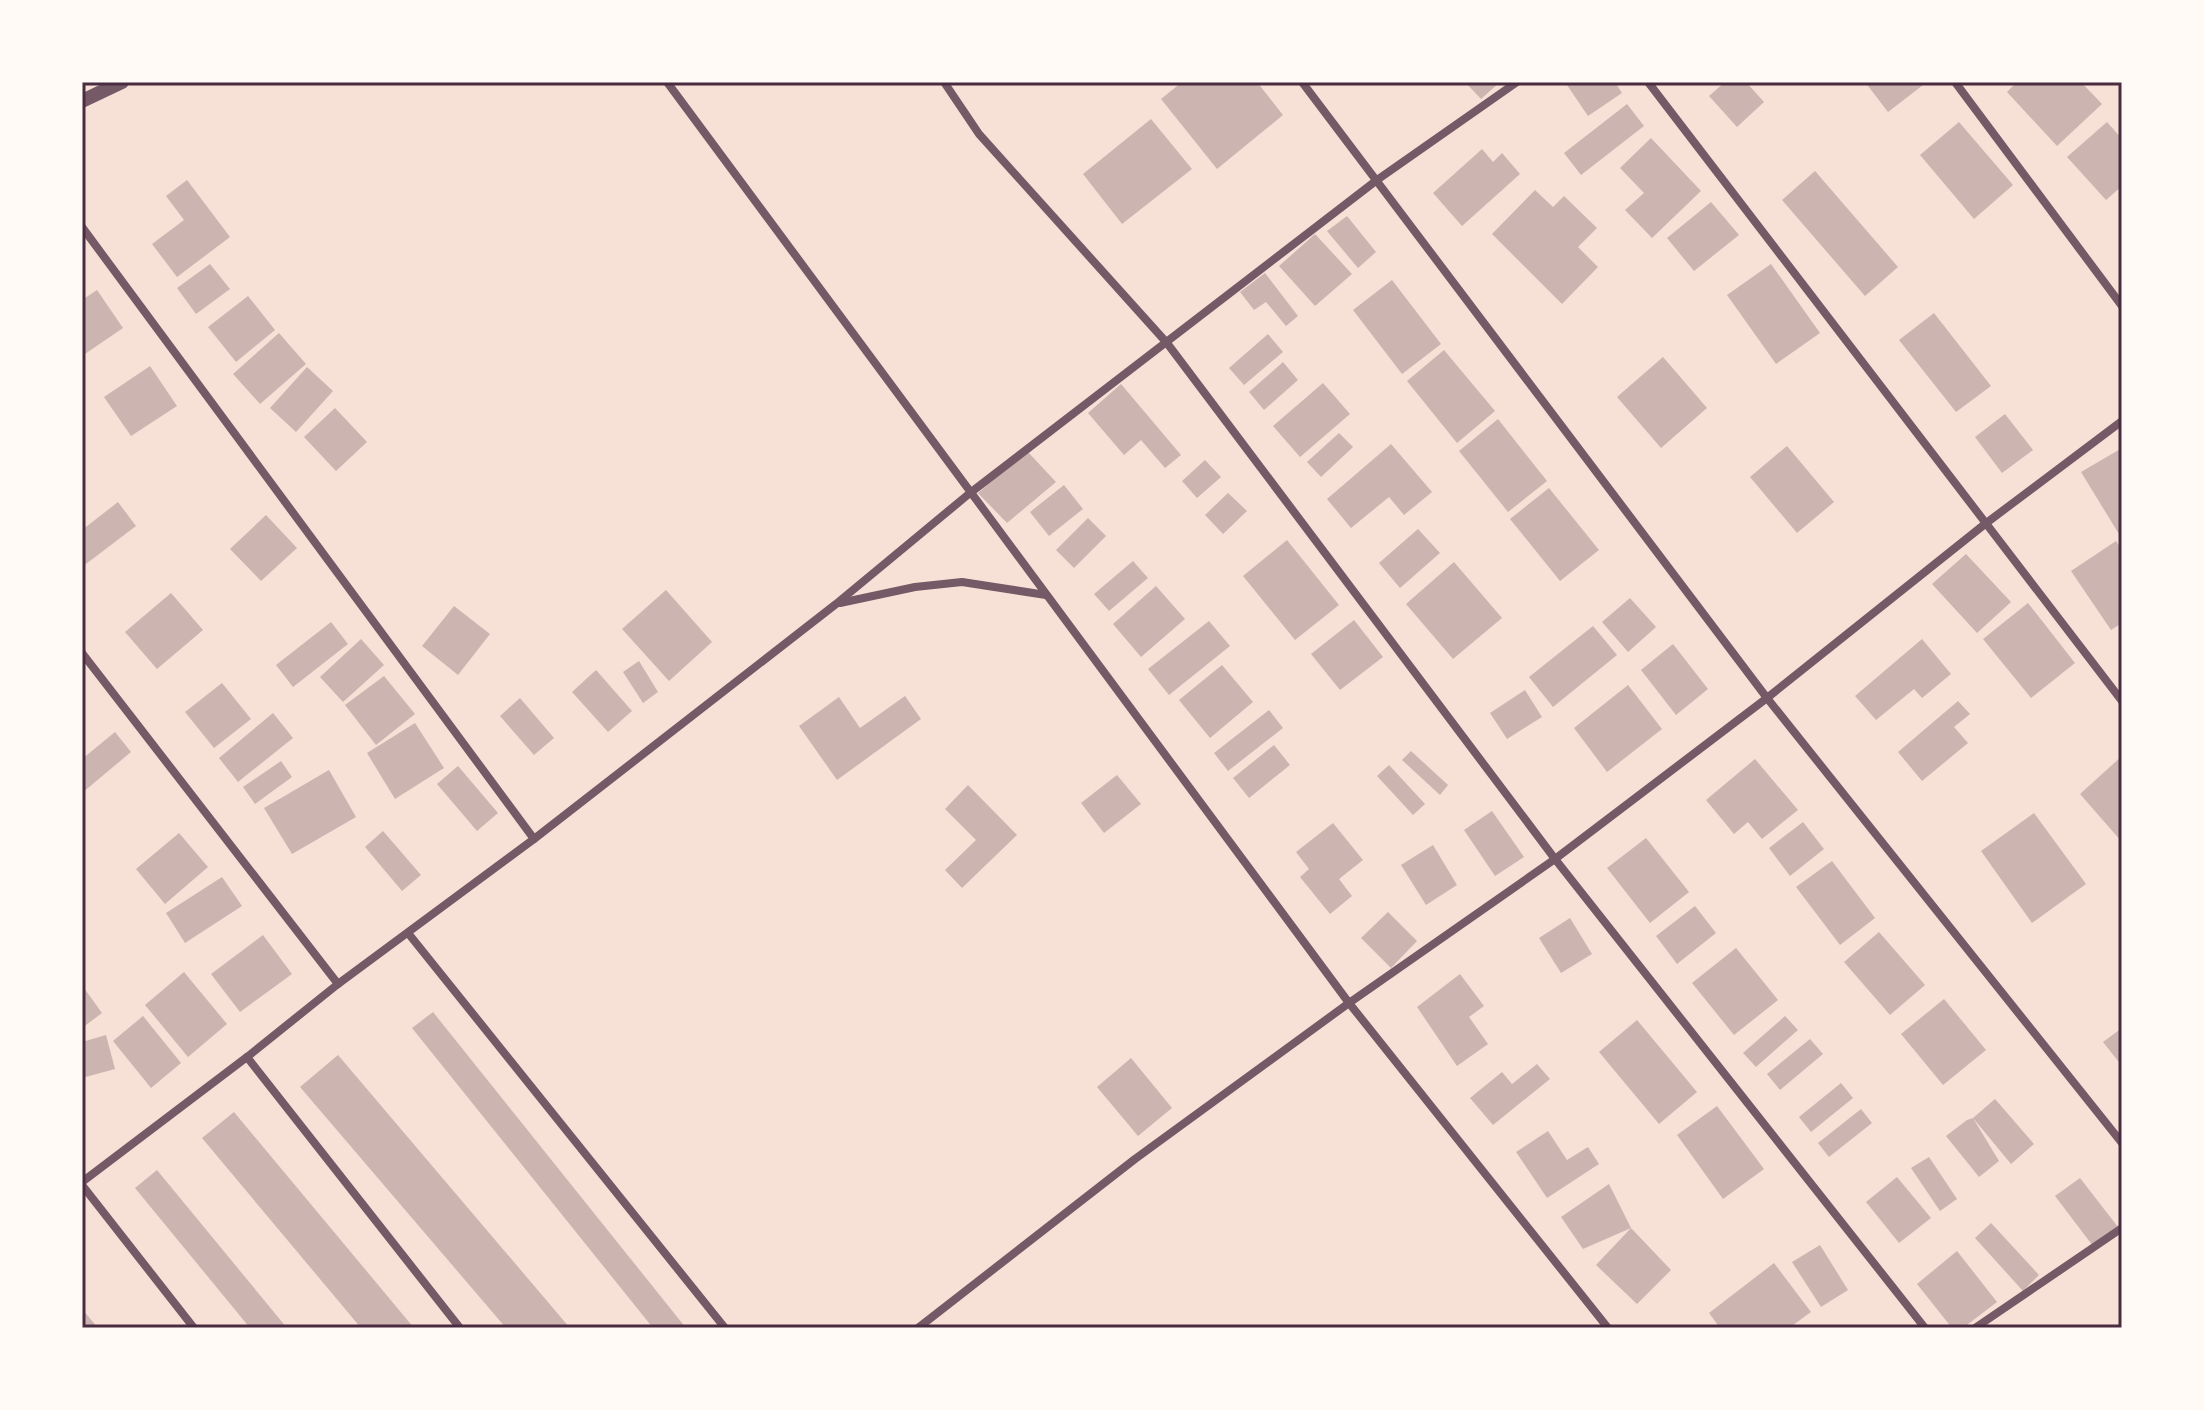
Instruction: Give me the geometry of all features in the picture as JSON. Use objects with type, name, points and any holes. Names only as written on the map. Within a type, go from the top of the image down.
[{"type":"street","points":[[82,101],[122,82]]},
{"type":"street","points":[[667,82],[1349,1003],[1608,1328]]},
{"type":"street","points":[[944,82],[979,134],[1167,343],[1555,859],[1925,1328]]},
{"type":"street","points":[[1302,82],[1767,698],[2122,1143]]},
{"type":"street","points":[[194,1328],[82,1184],[338,984],[534,839],[836,604],[970,493],[1377,180],[1517,82]]},
{"type":"street","points":[[1648,82],[2122,701]]},
{"type":"street","points":[[1955,82],[2122,306]]},
{"type":"street","points":[[82,227],[534,839]]},
{"type":"street","points":[[918,1328],[1135,1159],[1349,1003],[1555,859],[2122,421]]},
{"type":"street","points":[[836,604],[915,587],[962,582],[1046,595]]},
{"type":"street","points":[[82,653],[338,984]]},
{"type":"street","points":[[408,933],[725,1328]]},
{"type":"street","points":[[247,1057],[460,1328]]},
{"type":"street","points":[[1975,1328],[2122,1228]]},
{"type":"building","points":[[1182,82],[1257,82],[1283,115],[1217,169],[1161,99]]},
{"type":"building","points":[[1465,82],[1500,82],[1481,99]]},
{"type":"building","points":[[1571,82],[1615,82],[1622,93],[1588,116],[1567,85]]},
{"type":"building","points":[[1725,82],[1746,82],[1764,102],[1737,127],[1709,96]]},
{"type":"building","points":[[1865,82],[1927,82],[1888,112]]},
{"type":"building","points":[[2017,82],[2081,82],[2102,104],[2057,146],[2007,92]]},
{"type":"building","points":[[1627,104],[1644,126],[1581,175],[1564,153]]},
{"type":"building","points":[[1151,119],[1192,169],[1122,224],[1083,174]]},
{"type":"building","points":[[1959,122],[2013,185],[1974,219],[1920,155]]},
{"type":"building","points":[[2107,122],[2122,139],[2122,186],[2106,200],[2067,157]]},
{"type":"building","points":[[1651,138],[1701,191],[1652,238],[1625,210],[1644,193],[1620,168]]},
{"type":"building","points":[[1482,149],[1493,162],[1502,153],[1520,174],[1462,226],[1433,193]]},
{"type":"building","points":[[1815,171],[1898,267],[1865,296],[1782,200]]},
{"type":"building","points":[[187,180],[230,237],[177,277],[152,244],[184,220],[166,196]]},
{"type":"building","points":[[1535,190],[1553,207],[1564,196],[1597,228],[1578,247],[1598,267],[1562,304],[1492,234]]},
{"type":"building","points":[[1711,202],[1739,235],[1694,271],[1667,238]]},
{"type":"building","points":[[1347,216],[1376,252],[1358,268],[1327,231]]},
{"type":"building","points":[[1315,234],[1352,274],[1315,306],[1279,266]]},
{"type":"building","points":[[210,264],[230,289],[196,314],[177,288]]},
{"type":"building","points":[[1771,264],[1820,333],[1776,364],[1727,295]]},
{"type":"building","points":[[1265,273],[1298,316],[1286,326],[1266,302],[1254,310],[1240,292]]},
{"type":"building","points":[[1392,280],[1441,344],[1402,374],[1353,310]]},
{"type":"building","points":[[97,290],[123,328],[82,356],[82,300]]},
{"type":"building","points":[[248,296],[275,330],[236,362],[208,327]]},
{"type":"building","points":[[1934,313],[1991,386],[1956,412],[1899,340]]},
{"type":"building","points":[[279,333],[306,364],[260,404],[233,374]]},
{"type":"building","points":[[1268,334],[1283,352],[1244,385],[1229,368]]},
{"type":"building","points":[[1444,350],[1495,411],[1457,443],[1407,381]]},
{"type":"building","points":[[1663,357],[1707,408],[1661,448],[1617,397]]},
{"type":"building","points":[[1283,362],[1298,380],[1264,410],[1249,392]]},
{"type":"building","points":[[150,366],[177,406],[131,436],[104,397]]},
{"type":"building","points":[[307,367],[333,391],[296,432],[270,408]]},
{"type":"building","points":[[1323,383],[1350,414],[1300,457],[1273,426]]},
{"type":"building","points":[[1121,384],[1181,455],[1165,468],[1141,440],[1124,455],[1088,413]]},
{"type":"building","points":[[335,408],[367,442],[336,471],[304,437]]},
{"type":"building","points":[[2005,414],[2033,450],[2002,473],[1975,437]]},
{"type":"building","points":[[1498,419],[1547,481],[1508,512],[1459,451]]},
{"type":"building","points":[[1339,433],[1353,447],[1321,477],[1307,462]]},
{"type":"building","points":[[1391,444],[1432,492],[1404,515],[1389,497],[1351,528],[1327,499]]},
{"type":"building","points":[[1787,446],[1834,502],[1797,533],[1750,477]]},
{"type":"building","points":[[2122,448],[2122,539],[2081,472]]},
{"type":"building","points":[[1027,451],[1056,482],[1007,523],[978,493]]},
{"type":"building","points":[[1205,460],[1221,477],[1197,498],[1182,481]]},
{"type":"building","points":[[1064,485],[1083,509],[1049,536],[1030,512]]},
{"type":"building","points":[[1549,488],[1599,550],[1560,581],[1510,519]]},
{"type":"building","points":[[1228,493],[1247,511],[1223,534],[1205,515]]},
{"type":"building","points":[[118,502],[136,526],[82,567],[82,530]]},
{"type":"building","points":[[266,515],[297,548],[261,581],[230,549]]},
{"type":"building","points":[[1088,518],[1106,536],[1074,568],[1056,550]]},
{"type":"building","points":[[1418,529],[1440,553],[1400,588],[1379,563]]},
{"type":"building","points":[[1287,540],[1339,605],[1295,640],[1243,576]]},
{"type":"building","points":[[2116,541],[2122,550],[2122,623],[2111,630],[2071,571]]},
{"type":"building","points":[[1966,554],[2011,602],[1977,633],[1932,584]]},
{"type":"building","points":[[1133,561],[1148,578],[1109,611],[1094,594]]},
{"type":"building","points":[[1454,562],[1502,618],[1453,659],[1406,604]]},
{"type":"building","points":[[1156,586],[1185,619],[1141,657],[1113,624]]},
{"type":"building","points":[[666,590],[712,642],[669,681],[622,629]]},
{"type":"building","points":[[171,593],[203,630],[157,669],[125,632]]},
{"type":"building","points":[[1630,598],[1656,627],[1628,652],[1602,622]]},
{"type":"building","points":[[2028,603],[2075,663],[2031,698],[1983,639]]},
{"type":"building","points":[[454,606],[490,634],[458,675],[422,646]]},
{"type":"building","points":[[1354,620],[1383,657],[1340,690],[1311,654]]},
{"type":"building","points":[[1209,621],[1230,646],[1169,695],[1148,669]]},
{"type":"building","points":[[331,622],[348,644],[293,687],[276,665]]},
{"type":"building","points":[[1593,626],[1617,655],[1553,707],[1529,677]]},
{"type":"building","points":[[361,639],[384,665],[343,702],[320,677]]},
{"type":"building","points":[[1922,639],[1951,674],[1922,698],[1914,689],[1876,720],[1855,696]]},
{"type":"building","points":[[1673,644],[1708,689],[1676,715],[1641,670]]},
{"type":"building","points":[[639,661],[658,692],[643,703],[623,672]]},
{"type":"building","points":[[1222,665],[1253,702],[1210,738],[1179,700]]},
{"type":"building","points":[[596,670],[632,711],[608,732],[572,692]]},
{"type":"building","points":[[384,676],[415,714],[376,745],[345,705]]},
{"type":"building","points":[[222,683],[251,719],[214,748],[185,712]]},
{"type":"building","points":[[1628,685],[1662,729],[1607,772],[1574,728]]},
{"type":"building","points":[[1525,690],[1542,717],[1507,739],[1490,713]]},
{"type":"building","points":[[905,696],[921,719],[837,780],[799,726],[839,697],[860,728]]},
{"type":"building","points":[[520,698],[554,738],[534,755],[500,716]]},
{"type":"building","points":[[1958,701],[1970,714],[1954,727],[1968,743],[1922,781],[1898,752]]},
{"type":"building","points":[[1269,710],[1283,728],[1228,771],[1214,753]]},
{"type":"building","points":[[273,713],[293,738],[238,782],[219,758]]},
{"type":"building","points":[[415,723],[444,768],[395,799],[367,753]]},
{"type":"building","points":[[115,732],[131,752],[82,793],[82,759]]},
{"type":"building","points":[[1274,745],[1290,765],[1249,798],[1233,778]]},
{"type":"building","points":[[1411,751],[1448,785],[1440,795],[1402,760]]},
{"type":"building","points":[[2122,756],[2122,842],[2080,794]]},
{"type":"building","points":[[1755,759],[1798,810],[1762,839],[1748,822],[1734,834],[1706,800]]},
{"type":"building","points":[[281,761],[292,777],[255,804],[243,787]]},
{"type":"building","points":[[1389,765],[1425,804],[1413,815],[1377,776]]},
{"type":"building","points":[[458,766],[498,813],[477,831],[437,784]]},
{"type":"building","points":[[329,770],[356,817],[292,854],[264,808]]},
{"type":"building","points":[[1117,775],[1141,804],[1104,833],[1081,803]]},
{"type":"building","points":[[968,785],[1017,835],[962,888],[945,870],[976,840],[945,809]]},
{"type":"building","points":[[1492,811],[1524,857],[1495,876],[1464,830]]},
{"type":"building","points":[[2034,813],[2086,884],[2032,923],[1981,851]]},
{"type":"building","points":[[1803,822],[1824,849],[1790,876],[1769,848]]},
{"type":"building","points":[[1333,823],[1363,860],[1339,879],[1352,896],[1330,914],[1300,877],[1309,869],[1296,852]]},
{"type":"building","points":[[383,831],[421,875],[402,891],[365,847]]},
{"type":"building","points":[[179,833],[208,867],[165,904],[136,869]]},
{"type":"building","points":[[1646,838],[1689,892],[1650,923],[1607,868]]},
{"type":"building","points":[[1433,845],[1457,885],[1426,905],[1401,865]]},
{"type":"building","points":[[1832,861],[1875,918],[1840,945],[1796,887]]},
{"type":"building","points":[[222,877],[242,906],[185,943],[166,913]]},
{"type":"building","points":[[1695,906],[1716,933],[1677,964],[1656,936]]},
{"type":"building","points":[[1388,912],[1417,941],[1391,968],[1361,938]]},
{"type":"building","points":[[1570,918],[1592,954],[1561,973],[1539,938]]},
{"type":"building","points":[[1879,932],[1925,985],[1890,1015],[1844,962]]},
{"type":"building","points":[[263,935],[292,974],[240,1012],[211,974]]},
{"type":"building","points":[[1736,948],[1778,1000],[1734,1035],[1692,983]]},
{"type":"building","points":[[184,972],[227,1024],[188,1057],[145,1005]]},
{"type":"building","points":[[1460,974],[1484,1006],[1469,1017],[1488,1044],[1457,1066],[1417,1007]]},
{"type":"building","points":[[82,989],[102,1013],[82,1028]]},
{"type":"building","points":[[1944,999],[1986,1050],[1943,1085],[1901,1034]]},
{"type":"building","points":[[433,1012],[686,1328],[653,1328],[412,1028]]},
{"type":"building","points":[[143,1016],[181,1063],[151,1088],[113,1041]]},
{"type":"building","points":[[1785,1016],[1798,1030],[1756,1067],[1743,1053]]},
{"type":"building","points":[[1637,1020],[1697,1092],[1659,1124],[1599,1052]]},
{"type":"building","points":[[2122,1028],[2122,1066],[2103,1042]]},
{"type":"building","points":[[106,1035],[115,1069],[82,1078],[82,1042]]},
{"type":"building","points":[[1810,1039],[1823,1054],[1780,1090],[1767,1074]]},
{"type":"building","points":[[338,1055],[570,1328],[506,1328],[300,1087]]},
{"type":"building","points":[[1131,1058],[1172,1108],[1138,1136],[1097,1087]]},
{"type":"building","points":[[1537,1064],[1550,1079],[1493,1125],[1470,1098],[1502,1072],[1512,1084]]},
{"type":"building","points":[[1841,1083],[1853,1098],[1811,1132],[1799,1117]]},
{"type":"building","points":[[1995,1099],[2034,1144],[2011,1164],[1973,1118]]},
{"type":"building","points":[[1717,1106],[1764,1169],[1723,1199],[1677,1135]]},
{"type":"building","points":[[1861,1109],[1872,1123],[1829,1157],[1818,1143]]},
{"type":"building","points":[[234,1112],[414,1328],[361,1328],[202,1138]]},
{"type":"building","points":[[1973,1118],[1999,1161],[1979,1177],[1946,1136]]},
{"type":"building","points":[[1548,1131],[1567,1160],[1588,1147],[1599,1164],[1547,1198],[1516,1152]]},
{"type":"building","points":[[1929,1157],[1957,1199],[1940,1211],[1911,1168]]},
{"type":"building","points":[[157,1170],[287,1328],[250,1328],[135,1188]]},
{"type":"building","points":[[1897,1177],[1931,1218],[1899,1243],[1866,1202]]},
{"type":"building","points":[[2080,1178],[2118,1227],[2093,1246],[2055,1196]]},
{"type":"building","points":[[1609,1184],[1631,1228],[1583,1249],[1561,1217]]},
{"type":"building","points":[[1991,1223],[2039,1275],[2023,1291],[1975,1238]]},
{"type":"building","points":[[1631,1228],[1671,1270],[1637,1304],[1596,1265]]},
{"type":"building","points":[[1820,1245],[1848,1290],[1821,1307],[1792,1262]]},
{"type":"building","points":[[1957,1251],[1997,1302],[1963,1328],[1952,1328],[1917,1284]]},
{"type":"building","points":[[1774,1263],[1811,1312],[1789,1328],[1720,1328],[1709,1313]]},
{"type":"building","points":[[82,1309],[98,1328],[82,1328]]}]
